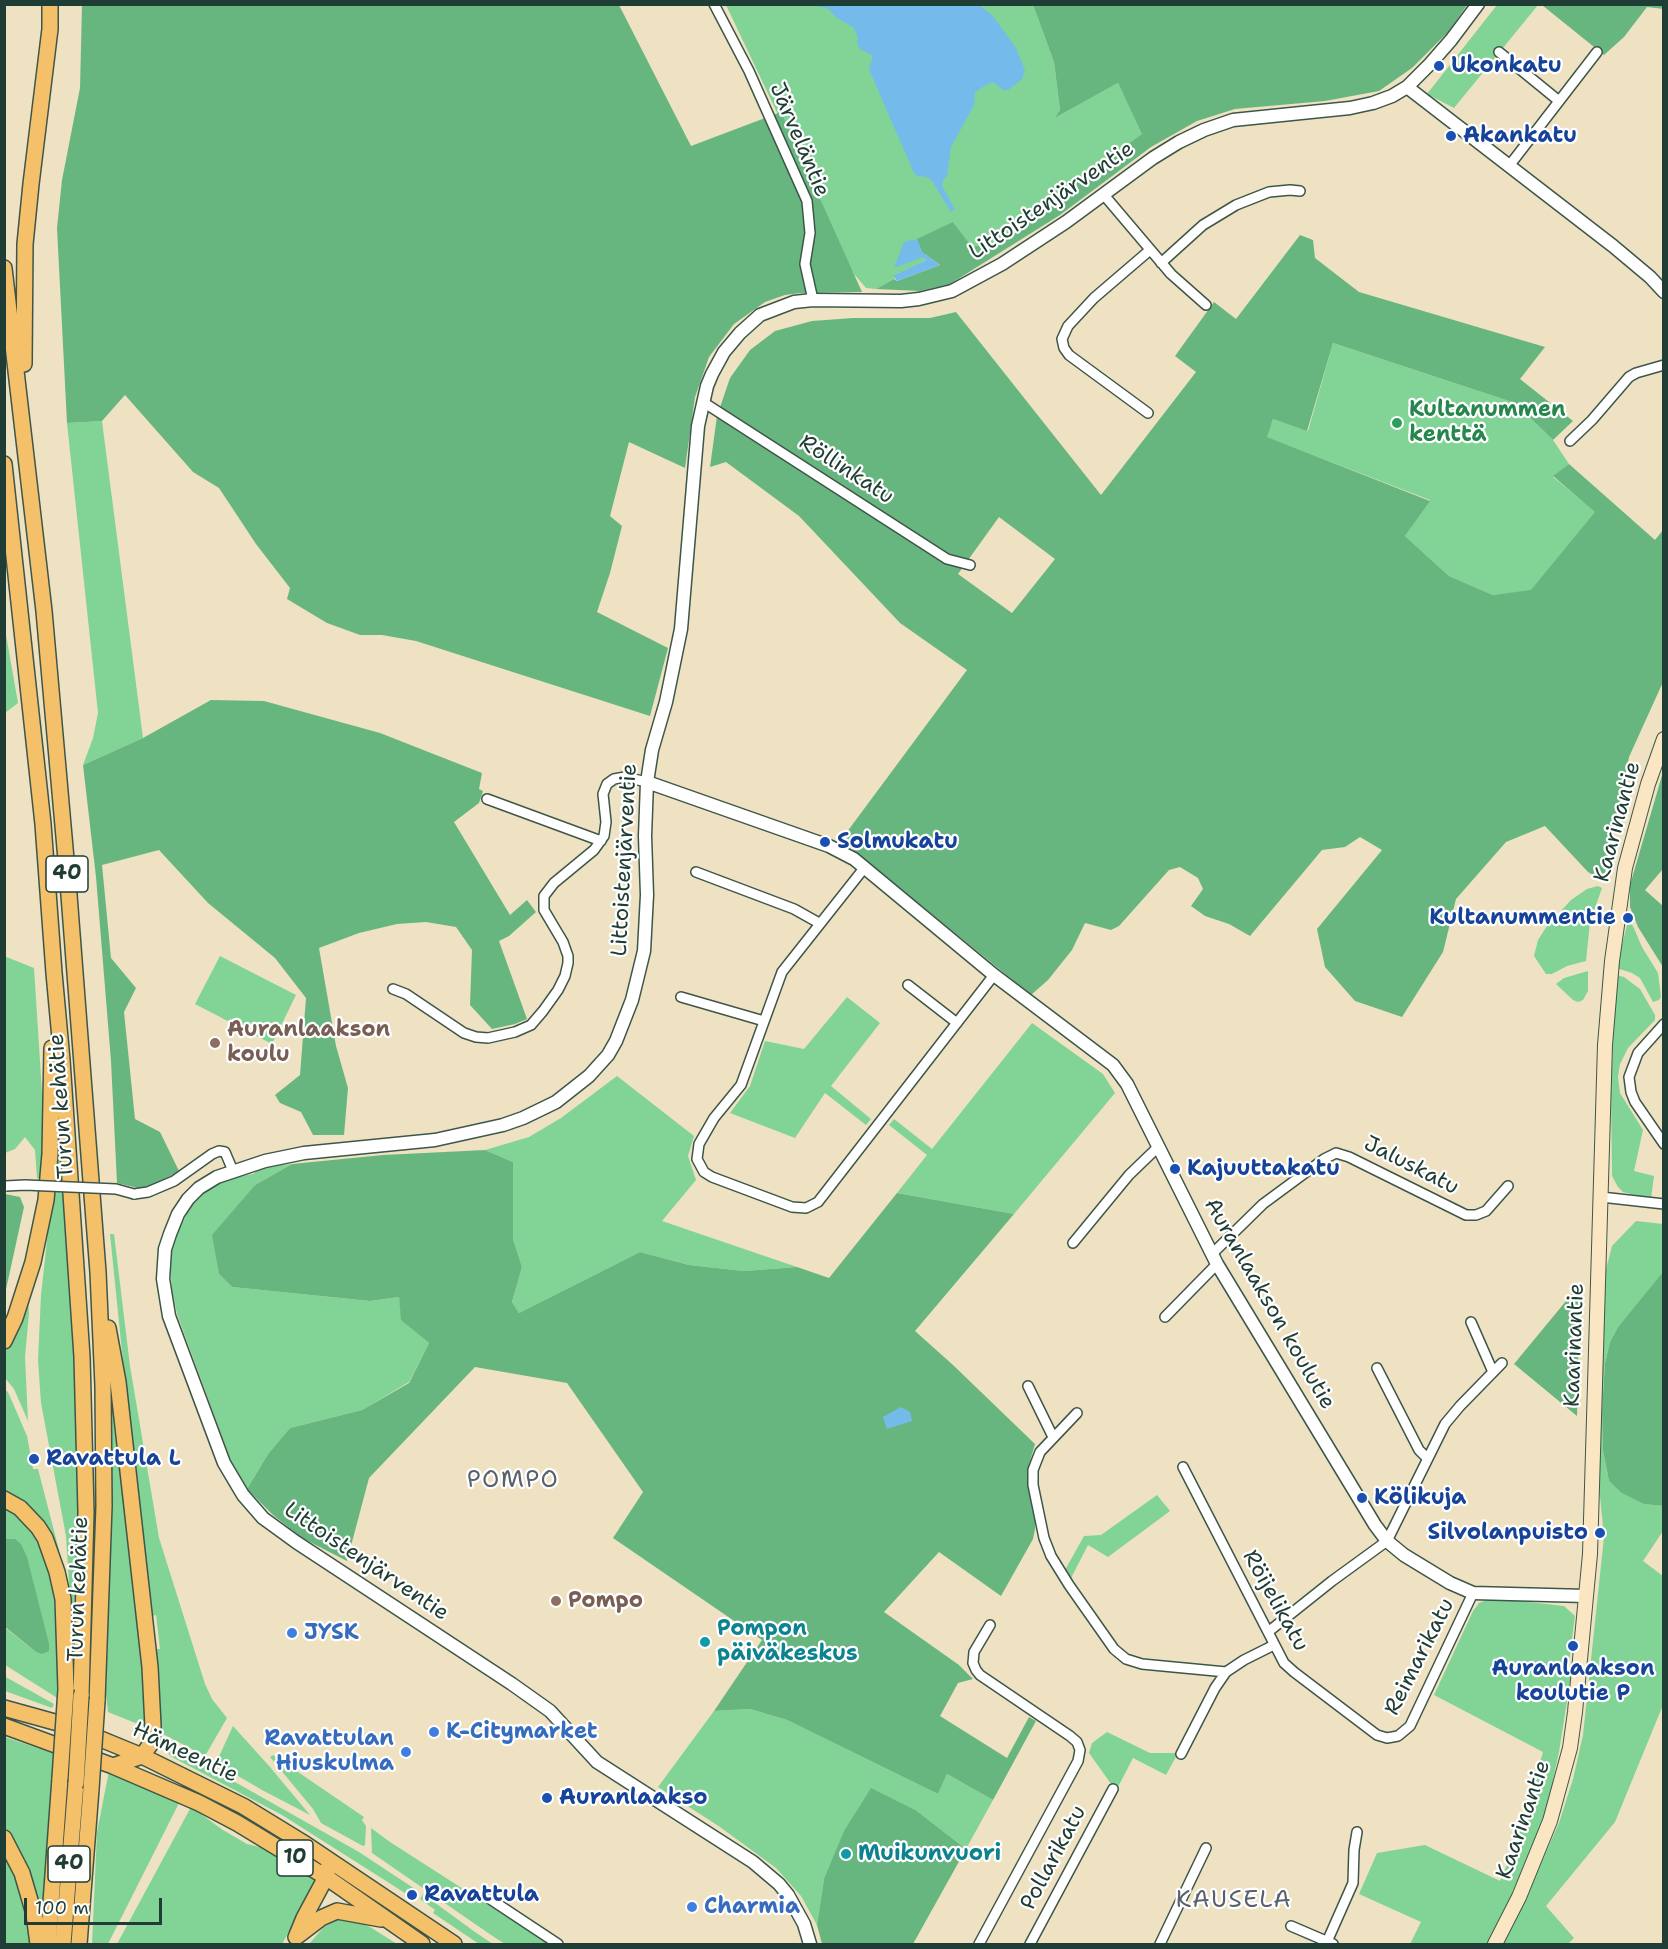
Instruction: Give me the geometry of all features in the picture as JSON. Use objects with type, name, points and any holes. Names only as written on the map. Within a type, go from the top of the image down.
[{"type":"highway","points":[[28,478],[23,297],[25,244],[50,29],[50,4]]},
{"type":"highway","name":"Turun kehätie","points":[[4,267],[44,611],[68,882],[98,1272],[103,1386],[104,1506],[97,1701],[79,1944]]},
{"type":"highway","name":"Turun kehätie","points":[[4,464],[41,804],[62,1060],[85,1420],[85,1572],[81,1695],[63,1944]]},
{"type":"highway","points":[[4,1341],[15,1318],[33,1262],[46,1200],[50,1154],[54,973]]},
{"type":"highway","points":[[98,1272],[118,1382],[150,1667],[153,1726],[152,1742],[142,1756],[113,1766]]},
{"type":"highway","points":[[4,1498],[20,1508],[45,1538],[57,1572],[63,1599],[66,1689],[48,1944]]},
{"type":"highway","name":"Hämeentie","points":[[4,1708],[69,1726],[142,1756],[243,1806],[454,1944]]},
{"type":"highway","name":"Hämeentie","points":[[4,1726],[113,1766],[199,1803],[237,1823],[326,1877],[423,1944]]},
{"type":"highway","points":[[4,1838],[22,1873],[34,1914],[38,1944]]},
{"type":"highway","points":[[294,1941],[326,1877],[327,1859]]},
{"type":"highway","points":[[294,1941],[321,1918],[337,1911],[387,1920]]},
{"type":"main road","name":"Kaarinantie","points":[[1495,1944],[1537,1857],[1561,1785],[1570,1748],[1590,1554],[1605,1045],[1615,930],[1625,868],[1648,784],[1664,739]]},
{"type":"street","name":"Järveläntie","points":[[714,4],[749,72],[807,201],[810,233],[805,264],[813,300]]},
{"type":"street","name":"Littoistenjärventie","points":[[810,1944],[797,1910],[778,1884],[759,1867],[597,1762],[550,1711],[512,1684],[263,1518],[243,1495],[224,1463],[170,1316],[163,1279],[165,1249],[170,1234],[178,1214],[188,1199],[205,1183],[233,1171],[304,1152],[435,1140],[503,1125],[556,1102],[599,1067],[616,1041],[637,983],[644,951],[647,894],[646,782],[681,629],[698,426],[707,386],[718,362],[732,340],[750,323],[760,315],[782,305],[813,300],[920,300],[952,291],[1002,264],[1192,135],[1221,123],[1249,117],[1360,106],[1384,99],[1407,87],[1451,40],[1478,4]]},
{"type":"street","points":[[1509,166],[1597,51]]},
{"type":"street","points":[[1499,52],[1559,101]]},
{"type":"street","points":[[1407,87],[1629,259],[1664,292]]},
{"type":"street","points":[[1161,263],[1198,229],[1230,208],[1269,192],[1300,191]]},
{"type":"street","points":[[1104,195],[1161,263],[1206,305]]},
{"type":"street","points":[[1148,413],[1069,355],[1062,339],[1068,326],[1094,298],[1150,250]]},
{"type":"street","points":[[1570,441],[1593,420],[1629,377],[1664,365]]},
{"type":"street","name":"Röllinkatu","points":[[703,402],[947,559],[970,565]]},
{"type":"street","points":[[393,989],[406,993],[464,1033],[476,1037],[488,1038],[515,1032],[531,1025],[558,990],[568,963],[563,942],[544,910],[544,896],[550,887],[594,850],[601,841],[606,828],[603,794],[607,784],[614,779],[625,777],[646,782]]},
{"type":"street","name":"Auranlaakson koulutie","points":[[646,782],[829,846],[854,859],[994,975],[1119,1071],[1215,1259],[1369,1515],[1387,1541],[1404,1555],[1449,1583],[1473,1593],[1586,1596]]},
{"type":"street","points":[[487,799],[601,841]]},
{"type":"street","points":[[865,867],[782,972],[741,1085],[701,1138],[697,1159],[704,1172],[792,1207],[802,1208],[814,1205],[824,1196],[994,975]]},
{"type":"street","points":[[696,872],[794,909],[819,923]]},
{"type":"street","points":[[908,985],[957,1023]]},
{"type":"street","points":[[681,997],[764,1021]]},
{"type":"street","points":[[1664,1024],[1638,1053],[1629,1077],[1635,1102],[1664,1144]]},
{"type":"street","points":[[1072,1243],[1129,1175],[1158,1148]]},
{"type":"street","points":[[5,1185],[116,1189],[134,1194],[148,1192],[174,1181],[219,1151],[225,1152],[233,1171]]},
{"type":"street","name":"Jaluskatu","points":[[1215,1259],[1263,1204],[1324,1159],[1336,1153],[1349,1156],[1466,1215],[1476,1215],[1486,1210],[1508,1186]]},
{"type":"street","points":[[1601,1197],[1664,1204]]},
{"type":"street","points":[[1165,1317],[1215,1259]]},
{"type":"street","points":[[1471,1322],[1493,1372]]},
{"type":"street","points":[[1268,1632],[1387,1541],[1427,1458],[1453,1414],[1502,1363]]},
{"type":"street","points":[[1377,1368],[1419,1450],[1427,1458]]},
{"type":"street","points":[[1028,1386],[1053,1437]]},
{"type":"street","points":[[1077,1413],[1040,1452],[1033,1470],[1034,1492],[1044,1538],[1055,1565],[1104,1637],[1114,1649],[1133,1662],[1226,1672]]},
{"type":"street","name":"Röijelikatu","points":[[1183,1467],[1288,1668],[1367,1730],[1382,1737],[1398,1736]]},
{"type":"street","name":"Reimarikatu","points":[[1398,1736],[1407,1730],[1412,1721],[1473,1593]]},
{"type":"street","points":[[979,1944],[1078,1761],[1080,1750],[1077,1742],[1070,1736],[976,1670],[973,1656],[990,1625]]},
{"type":"street","points":[[1181,1754],[1215,1688],[1226,1672],[1274,1645]]},
{"type":"street","name":"Pollarikatu","points":[[1030,1944],[1113,1789]]},
{"type":"street","points":[[1291,1926],[1329,1944],[1353,1883],[1357,1832]]},
{"type":"street","points":[[1160,1944],[1206,1848]]},
{"type":"street","points":[[490,1899],[558,1944]]},
{"type":"green space","points":[[1663,4],[1664,9],[1647,7],[1624,37],[1604,55],[1542,5]]},
{"type":"green space","points":[[82,5],[619,5],[691,146],[781,112],[862,292],[785,295],[765,302],[734,324],[709,357],[695,397],[685,468],[629,442],[610,516],[622,526],[597,612],[668,648],[650,716],[416,641],[382,635],[360,635],[327,623],[287,599],[290,588],[256,544],[219,488],[193,472],[125,395],[102,421],[67,423],[57,228],[62,180],[80,88]]},
{"type":"green space","points":[[726,5],[1033,5],[1054,62],[1060,110],[1057,117],[1118,83],[1143,134],[993,243],[972,248],[953,222],[924,257],[926,260],[894,276],[894,279],[876,289],[866,288],[854,274],[830,233],[782,123]]},
{"type":"green space","points":[[1033,5],[1467,5],[1449,31],[1412,68],[1379,91],[1325,101],[1235,109],[1197,121],[1151,147],[1060,215],[950,284],[920,291],[876,289],[894,279],[897,281],[940,265],[922,252],[917,239],[953,222],[972,247],[993,243],[1142,134],[1118,83],[1055,118],[1060,110],[1054,62]]},
{"type":"green space","points":[[1497,5],[1538,5],[1454,108],[1427,94]]},
{"type":"green space","points":[[1300,235],[1313,240],[1315,258],[1359,292],[1545,347],[1520,379],[1573,421],[1553,440],[1515,403],[1333,343],[1307,431],[1273,419],[1267,437],[1430,501],[1405,536],[1449,576],[1493,595],[1531,590],[1595,512],[1553,476],[1569,464],[1655,540],[1663,530],[1663,682],[1629,757],[1605,873],[1595,876],[1588,872],[1545,826],[1506,842],[1456,899],[1443,952],[1402,1017],[1355,1001],[1325,967],[1317,929],[1382,850],[1360,837],[1345,847],[1322,850],[1250,936],[1229,924],[1205,916],[1191,906],[1203,889],[1198,878],[1180,867],[1169,870],[1119,926],[1111,930],[1085,923],[1072,950],[1048,980],[1031,995],[841,840],[967,670],[900,623],[799,516],[726,462],[710,467],[717,416],[730,378],[750,350],[775,331],[812,321],[853,318],[930,318],[956,312],[1101,495],[1196,372],[1175,356],[1214,302],[1236,319]],"holes":[[[999,517],[1055,559],[1012,613],[958,574]]]},
{"type":"green space","points":[[1333,343],[1515,403],[1553,440],[1569,464],[1553,477],[1596,512],[1531,591],[1493,595],[1449,576],[1405,536],[1430,500],[1266,437],[1273,419],[1308,431]]},
{"type":"green space","points":[[102,421],[143,738],[83,765],[93,738],[98,713],[67,423]]},
{"type":"green space","points":[[5,629],[18,703],[4,713]]},
{"type":"green space","points":[[211,700],[264,701],[380,733],[482,773],[479,789],[483,791],[479,803],[454,822],[510,915],[527,900],[536,912],[509,936],[499,941],[527,1019],[492,1029],[470,1005],[472,950],[456,927],[426,922],[397,924],[359,933],[319,948],[336,1046],[348,1088],[344,1135],[313,1135],[301,1112],[280,1103],[275,1095],[300,1075],[306,998],[275,958],[208,903],[159,850],[102,865],[111,958],[136,988],[124,1012],[135,1119],[160,1132],[179,1171],[154,1185],[138,1188],[117,1183],[111,1061],[96,877],[83,765],[143,738]]},
{"type":"green space","points":[[1663,772],[1663,869],[1645,890],[1663,906],[1663,967],[1638,927],[1630,907],[1630,885]]},
{"type":"green space","points":[[1598,886],[1602,888],[1590,922],[1586,961],[1567,966],[1552,974],[1546,974],[1534,956],[1538,940],[1547,926],[1571,900],[1587,889]]},
{"type":"green space","points":[[1630,923],[1658,973],[1661,997],[1653,1002],[1640,978],[1616,968],[1627,925]]},
{"type":"green space","points":[[4,956],[34,968],[43,1108],[44,1180],[37,1178],[35,1150],[25,1137],[15,1149],[5,1153]]},
{"type":"green space","points":[[220,956],[296,995],[272,1044],[195,1004]]},
{"type":"green space","points":[[1588,971],[1588,991],[1583,1000],[1578,1002],[1573,1000],[1556,984],[1564,978]]},
{"type":"green space","points":[[1616,975],[1624,977],[1640,989],[1655,1015],[1655,1020],[1628,1048],[1620,1064],[1618,1077],[1620,1093],[1643,1130],[1634,1171],[1654,1176],[1651,1199],[1623,1192],[1612,1176],[1611,1091]]},
{"type":"green space","points":[[847,997],[880,1023],[831,1086],[871,1119],[866,1125],[825,1093],[795,1138],[730,1113],[750,1086],[765,1041],[804,1049]]},
{"type":"green space","points":[[1032,1023],[1103,1074],[1115,1093],[1014,1214],[897,1193],[927,1155],[889,1125],[894,1119],[932,1149]]},
{"type":"green space","points":[[617,1076],[694,1136],[688,1156],[696,1180],[662,1221],[797,1267],[744,1271],[689,1265],[640,1252],[519,1313],[512,1302],[522,1267],[513,1239],[513,1162],[485,1150],[529,1137],[561,1118]]},
{"type":"green space","points":[[59,1105],[74,1342],[79,1504],[74,1614],[71,1614],[66,1536],[41,1403],[38,1360],[41,1295],[56,1160]]},
{"type":"green space","points":[[485,1150],[513,1162],[513,1239],[522,1267],[512,1302],[519,1313],[640,1252],[689,1265],[744,1271],[797,1267],[829,1278],[897,1193],[1014,1214],[915,1331],[1035,1444],[1028,1468],[1035,1520],[1033,1539],[1001,1596],[939,1552],[884,1612],[959,1665],[973,1679],[958,1683],[940,1716],[1007,1758],[1029,1717],[1036,1721],[993,1800],[947,1774],[938,1794],[787,1720],[750,1709],[714,1711],[762,1640],[613,1538],[643,1492],[567,1383],[475,1367],[369,1478],[347,1561],[302,1538],[273,1515],[247,1489],[268,1454],[290,1428],[362,1410],[409,1383],[429,1343],[401,1320],[399,1297],[370,1301],[232,1287],[219,1274],[212,1235],[255,1185],[292,1164],[383,1155]]},
{"type":"green space","points":[[292,1164],[255,1185],[213,1235],[219,1274],[232,1287],[370,1301],[399,1297],[402,1320],[429,1343],[409,1382],[362,1410],[290,1428],[268,1454],[247,1489],[231,1461],[177,1314],[170,1266],[173,1241],[194,1200],[212,1185],[231,1178],[253,1174],[261,1167]]},
{"type":"green space","points":[[5,1194],[20,1197],[24,1207],[5,1294]]},
{"type":"green space","points":[[1636,1221],[1663,1224],[1663,1273],[1618,1327],[1610,1342],[1605,1363],[1602,1411],[1603,1451],[1609,1481],[1644,1504],[1663,1506],[1663,1531],[1643,1561],[1663,1576],[1663,1705],[1615,1822],[1546,1906],[1574,1938],[1568,1944],[1502,1944],[1515,1921],[1559,1823],[1573,1779],[1583,1735],[1604,1537],[1599,1486],[1604,1277],[1612,1246]]},
{"type":"green space","points":[[110,1234],[114,1234],[130,1366],[159,1538],[205,1684],[212,1699],[227,1718],[205,1756],[163,1734],[159,1720],[155,1649],[160,1649],[156,1615],[152,1616],[142,1548]]},
{"type":"green space","points":[[1663,1272],[1664,1506],[1644,1504],[1622,1493],[1609,1481],[1603,1451],[1602,1411],[1605,1363],[1610,1342],[1618,1327]]},
{"type":"green space","points":[[1580,1284],[1577,1416],[1514,1364]]},
{"type":"green space","points":[[28,1295],[29,1313],[25,1357],[28,1421],[14,1389],[5,1378],[5,1354]]},
{"type":"green space","points":[[111,1380],[126,1489],[148,1728],[108,1712],[106,1694],[112,1486]]},
{"type":"green space","points":[[4,1389],[8,1392],[27,1436],[33,1469],[38,1469],[59,1550],[54,1551],[5,1494]]},
{"type":"green space","points":[[1157,1495],[1170,1511],[1108,1557],[1088,1545],[1071,1578],[1065,1570],[1084,1536],[1101,1535]]},
{"type":"green space","points":[[5,1506],[27,1522],[44,1553],[53,1591],[56,1618],[59,1699],[5,1665],[4,1627],[36,1652],[15,1539],[5,1539]]},
{"type":"green space","points":[[5,1539],[15,1539],[21,1544],[27,1557],[49,1644],[49,1651],[42,1654],[36,1652],[5,1627]]},
{"type":"green space","points":[[1492,1598],[1564,1606],[1575,1616],[1569,1663],[1571,1676],[1549,1799],[1533,1849],[1489,1944],[1410,1944],[1421,1922],[1359,1894],[1377,1853],[1425,1845],[1500,1881],[1517,1841],[1543,1752],[1434,1695],[1473,1611],[1479,1603]]},
{"type":"green space","points":[[4,1676],[54,1704],[52,1708],[5,1691]]},
{"type":"green space","points":[[750,1709],[787,1720],[938,1794],[947,1774],[993,1800],[966,1849],[917,1811],[824,1879],[817,1925],[801,1896],[776,1868],[720,1827],[658,1787],[714,1711]]},
{"type":"green space","points":[[233,1726],[270,1767],[310,1815],[216,1763]]},
{"type":"green space","points":[[1107,1732],[1150,1753],[1178,1753],[1166,1775],[1133,1758],[1116,1791],[1089,1753],[1092,1743]]},
{"type":"green space","points":[[5,1737],[55,1754],[45,1921],[40,1920],[27,1866],[5,1827]]},
{"type":"green space","points":[[164,1742],[359,1852],[415,1889],[412,1893],[407,1889],[405,1893],[282,1815],[172,1757],[165,1750]]},
{"type":"green space","points":[[273,1755],[364,1817],[362,1820],[366,1826],[365,1845],[321,1823],[313,1809],[270,1757]]},
{"type":"green space","points":[[109,1771],[179,1803],[108,1944],[92,1944],[97,1832]]},
{"type":"green space","points":[[871,1788],[917,1811],[966,1849],[913,1944],[822,1944],[817,1925],[824,1879],[844,1831]]},
{"type":"green space","points":[[191,1807],[223,1830],[247,1844],[267,1849],[317,1881],[282,1944],[117,1944]]},
{"type":"green space","points":[[371,1828],[549,1944],[505,1944],[491,1935],[372,1853]]},
{"type":"green space","points":[[4,1849],[12,1862],[28,1918],[30,1944],[5,1944]]},
{"type":"green space","points":[[423,1894],[493,1944],[479,1944],[433,1913],[435,1910],[420,1899]]},
{"type":"green space","points":[[351,1919],[370,1927],[397,1944],[309,1944],[324,1927],[338,1920]]},
{"type":"water","points":[[810,5],[979,5],[992,15],[1016,48],[1025,70],[1022,79],[1008,90],[1003,90],[993,82],[979,89],[975,93],[974,105],[951,147],[947,176],[942,186],[955,209],[951,212],[931,179],[919,177],[914,173],[869,69],[873,56],[860,49],[853,27],[837,18],[827,8]]},
{"type":"water","points":[[917,239],[922,252],[940,265],[897,281],[893,276],[926,260],[923,257],[894,268],[904,242]]},
{"type":"water","points":[[901,1407],[910,1412],[912,1421],[887,1429],[883,1417]]},
{"type":"place","name":"Ukonkatu","points":[[1439,66]]},
{"type":"place","name":"Akankatu","points":[[1451,136]]},
{"type":"place","name":"Kultanummen kenttä","points":[[1397,423]]},
{"type":"place","name":"Solmukatu","points":[[825,842]]},
{"type":"place","name":"Kultanummentie","points":[[1628,918]]},
{"type":"place","name":"Auranlaakson koulu","points":[[215,1043]]},
{"type":"place","name":"Kajuuttakatu","points":[[1175,1169]]},
{"type":"place","name":"Ravattula L","points":[[34,1459]]},
{"type":"place","name":"Kölikuja","points":[[1362,1498]]},
{"type":"place","name":"Silvolanpuisto","points":[[1600,1533]]},
{"type":"place","name":"Pompo","points":[[556,1601]]},
{"type":"place","name":"JYSK","points":[[292,1633]]},
{"type":"place","name":"Pompon päiväkeskus","points":[[705,1642]]},
{"type":"place","name":"Auranlaakson koulutie P","points":[[1573,1646]]},
{"type":"place","name":"K-Citymarket","points":[[434,1732]]},
{"type":"place","name":"Ravattulan Hiuskulma","points":[[406,1752]]},
{"type":"place","name":"Auranlaakso","points":[[547,1798]]},
{"type":"place","name":"Muikunvuori","points":[[846,1854]]},
{"type":"place","name":"Ravattula","points":[[412,1895]]},
{"type":"place","name":"Charmia","points":[[692,1907]]},
{"type":"district","name":"POMPO","points":[[513,1481]]},
{"type":"district","name":"KAUSELA","points":[[1234,1901]]}]
